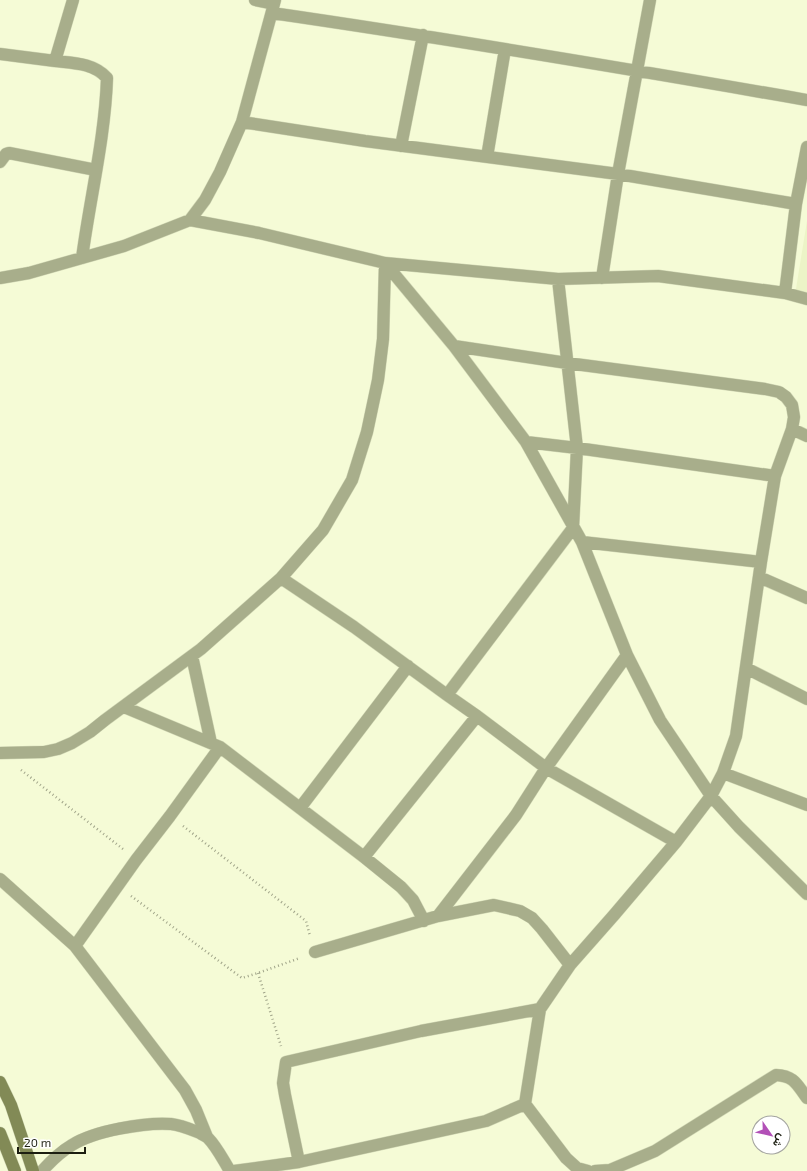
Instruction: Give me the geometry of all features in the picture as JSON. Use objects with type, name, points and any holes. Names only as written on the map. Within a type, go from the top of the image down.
[{"type":"main road","points":[[0,1082],[11,1105],[33,1171]]},
{"type":"main road","points":[[0,1133],[15,1171]]},
{"type":"street","points":[[55,61],[72,0]]},
{"type":"street","points":[[255,0],[273,6],[423,35],[637,70],[807,100]]},
{"type":"street","points":[[602,278],[618,174],[650,0]]},
{"type":"street","points":[[0,278],[29,273],[124,246],[190,220],[205,200],[220,172],[242,122],[273,6]]},
{"type":"street","points":[[401,146],[423,35]]},
{"type":"street","points":[[487,157],[505,48]]},
{"type":"street","points":[[0,54],[85,65],[102,72],[107,78],[106,97],[96,170],[82,258]]},
{"type":"street","points":[[242,122],[401,146],[618,174],[796,204]]},
{"type":"street","points":[[785,294],[796,204],[807,147]]},
{"type":"street","points":[[0,162],[6,154],[9,153],[96,170]]},
{"type":"street","points":[[190,220],[260,233],[385,263],[558,279],[658,276],[785,294],[807,299]]},
{"type":"street","points":[[385,263],[454,346],[526,442],[582,542],[627,654],[660,720],[711,796],[739,827],[807,894]]},
{"type":"street","points":[[0,753],[44,752],[58,749],[72,743],[90,732],[201,649],[281,578],[323,530],[352,480],[367,432],[378,380],[383,339],[385,263]]},
{"type":"street","points":[[447,696],[573,528],[577,448],[558,279]]},
{"type":"street","points":[[454,346],[567,363],[765,389],[779,392],[786,397],[792,406],[794,417],[792,429],[775,476],[736,736],[723,773],[711,796],[676,842],[614,916],[570,965],[540,1009],[525,1104],[566,1158],[577,1168],[588,1171]]},
{"type":"street","points":[[792,429],[807,436]]},
{"type":"street","points":[[526,442],[775,476]]},
{"type":"street","points":[[582,542],[761,562]]},
{"type":"street","points":[[760,577],[807,598]]},
{"type":"street","points":[[281,578],[354,627],[546,768],[676,842]]},
{"type":"street","points":[[438,916],[516,815],[546,768],[627,654]]},
{"type":"street","points":[[75,946],[136,860],[170,816],[215,745],[192,656]]},
{"type":"street","points":[[300,808],[408,666]]},
{"type":"street","points":[[746,668],[807,699]]},
{"type":"street","points":[[124,707],[215,745],[300,808],[401,887],[413,900],[424,921]]},
{"type":"street","points":[[364,857],[477,716]]},
{"type":"street","points":[[723,773],[805,800]]},
{"type":"street","points":[[0,879],[75,946],[185,1090],[196,1110],[207,1137],[230,1171]]},
{"type":"street","points":[[315,952],[438,916],[494,906],[520,911],[532,918],[570,965]]},
{"type":"street","points":[[299,1162],[283,1083],[286,1062],[421,1031],[540,1009]]},
{"type":"street","points":[[595,1171],[610,1170],[655,1151],[776,1075],[802,1082],[807,1098]]},
{"type":"street","points":[[234,1171],[299,1162],[486,1121],[525,1104]]},
{"type":"street","points":[[42,1171],[53,1158],[72,1144],[89,1137],[125,1128],[150,1124],[171,1124],[188,1127],[207,1137]]},
{"type":"path","points":[[18,768],[136,860]]},
{"type":"path","points":[[118,886],[242,978],[315,952],[306,921],[170,816]]},
{"type":"path","points":[[258,973],[286,1062]]},
{"type":"shaded area","points":[[807,221],[807,297],[795,295]]}]
